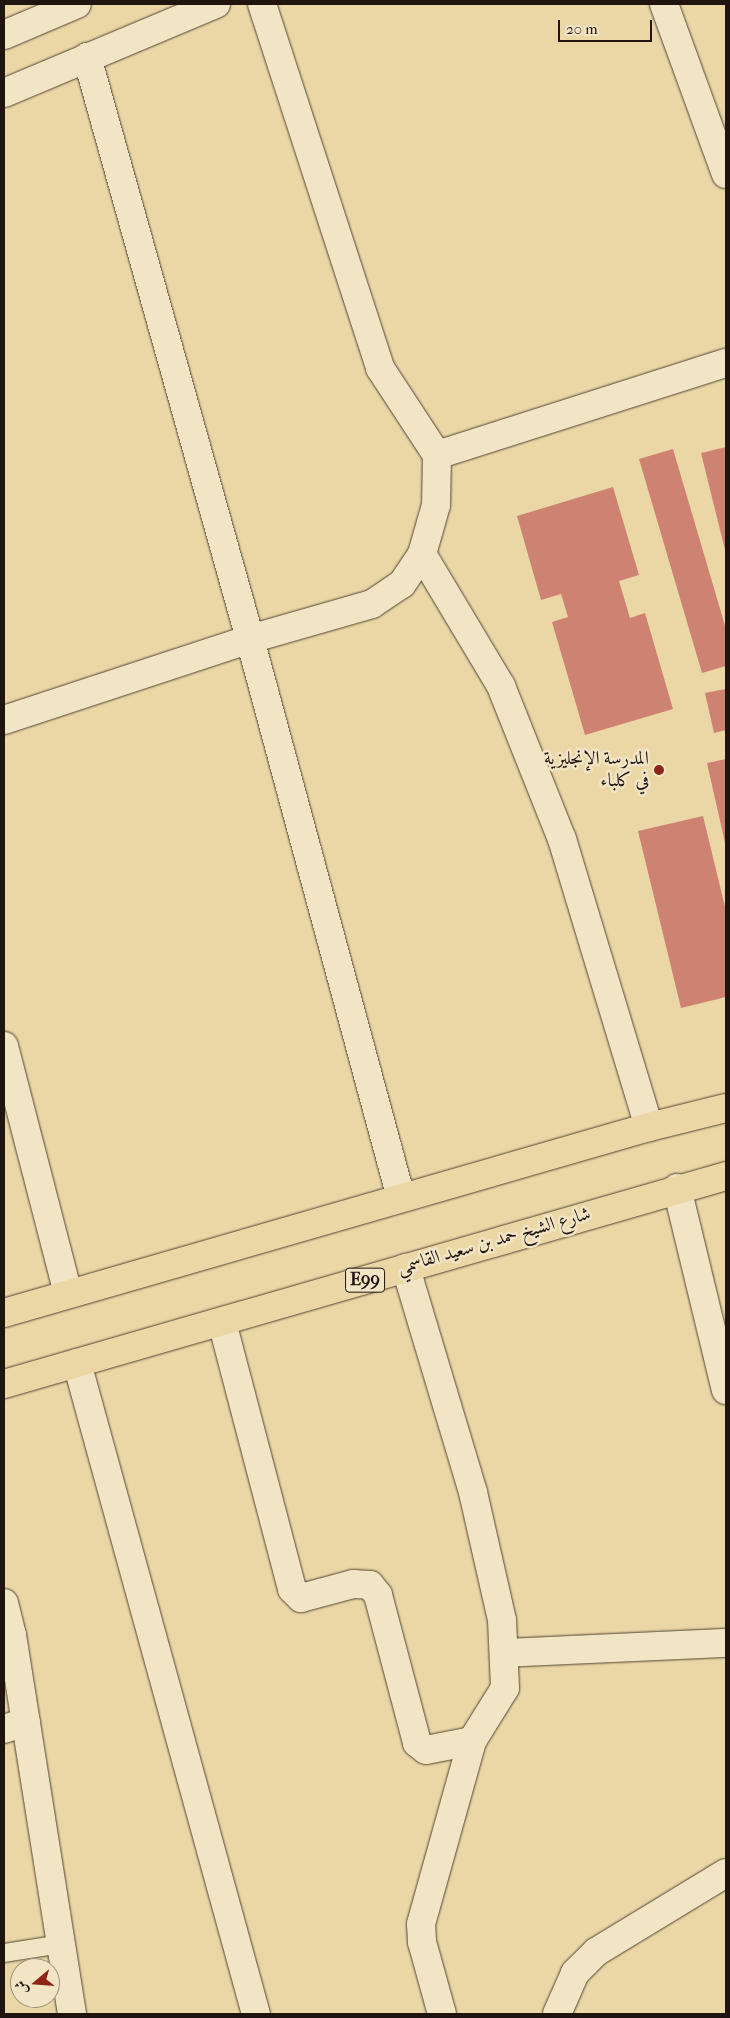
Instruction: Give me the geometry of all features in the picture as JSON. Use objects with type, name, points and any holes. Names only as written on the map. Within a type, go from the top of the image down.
[{"type":"main road","points":[[4,1313],[648,1127],[726,1108]]},
{"type":"main road","name":"شارع الشيخ حمد بن سعيد القاسمي","points":[[4,1384],[677,1188],[726,1176]]},
{"type":"street","points":[[4,35],[77,4]]},
{"type":"street","points":[[4,93],[216,4]]},
{"type":"street","points":[[4,720],[250,639],[372,604],[402,584],[422,554],[436,505],[437,455],[380,368],[262,4]]},
{"type":"street","points":[[664,4],[726,174]]},
{"type":"street","points":[[87,57],[250,639],[401,1198]]},
{"type":"street","points":[[437,455],[726,363]]},
{"type":"street","points":[[422,554],[501,686],[562,838],[648,1127]]},
{"type":"street","points":[[4,1046],[68,1293]]},
{"type":"street","points":[[677,1188],[726,1390]]},
{"type":"street","points":[[406,1268],[473,1492],[502,1620],[504,1653],[505,1688],[472,1741],[421,1924],[422,1942],[442,2014]]},
{"type":"street","points":[[222,1322],[292,1589],[301,1598],[353,1584],[370,1585],[378,1595],[417,1743],[426,1750],[472,1741]]},
{"type":"street","points":[[77,1363],[256,2014]]},
{"type":"street","points":[[4,1604],[12,1635],[15,1725],[61,1944],[72,2014]]},
{"type":"street","points":[[504,1653],[726,1643]]},
{"type":"street","points":[[557,2014],[575,1973],[596,1952],[726,1873]]},
{"type":"lane","points":[[4,1953],[61,1944]]},
{"type":"building","points":[[726,447],[726,554],[701,453]]},
{"type":"building","points":[[673,449],[726,629],[726,666],[702,673],[639,459]]},
{"type":"building","points":[[613,487],[639,575],[619,581],[630,618],[645,613],[673,709],[585,735],[552,622],[568,617],[561,594],[541,600],[517,516]]},
{"type":"building","points":[[726,689],[726,730],[714,733],[705,693]]},
{"type":"building","points":[[726,759],[726,843],[725,843],[707,763]]},
{"type":"building","points":[[703,816],[726,911],[726,997],[681,1008],[638,831]]},
{"type":"place","name":"المدرسة الإنجليزية في كلباء","points":[[659,770]]}]
